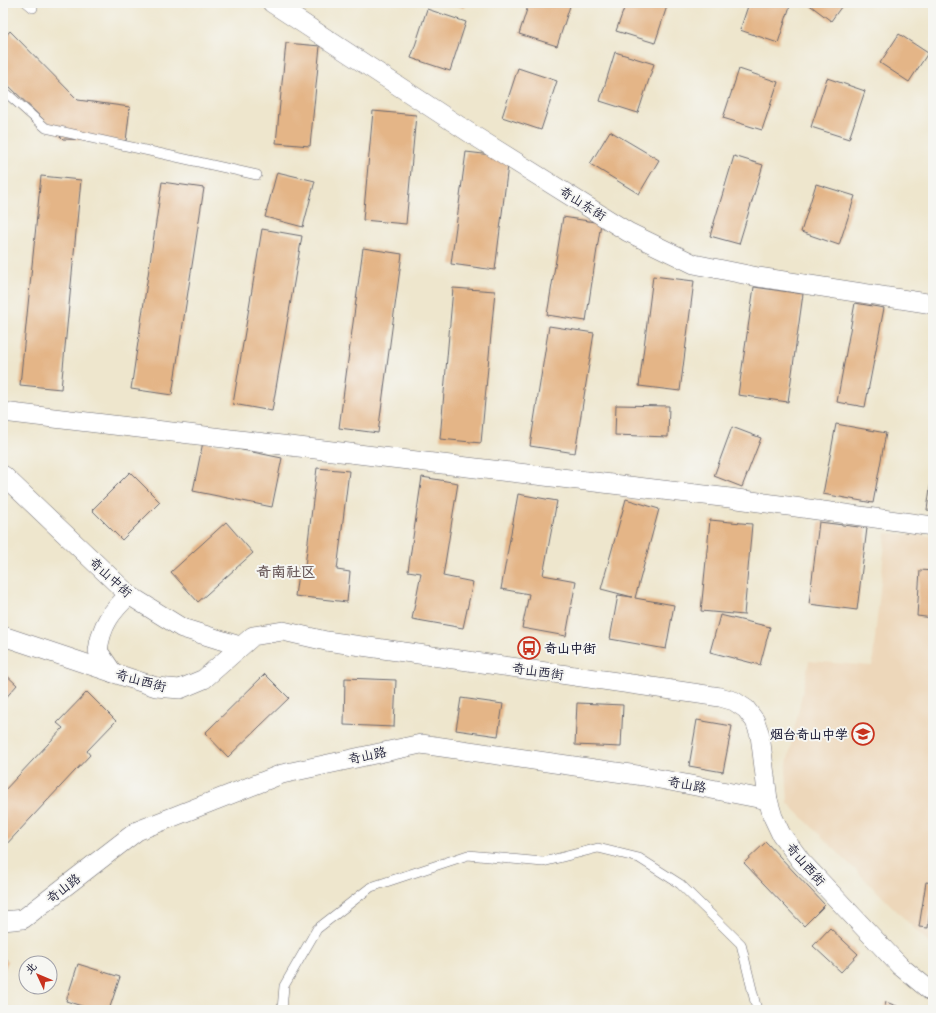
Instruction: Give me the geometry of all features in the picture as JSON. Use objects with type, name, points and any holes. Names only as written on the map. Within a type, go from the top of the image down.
[{"type":"street","name":"奇山东街","points":[[272,3],[473,135],[628,232],[694,264],[758,277],[933,304]]},
{"type":"street","points":[[3,412],[730,498],[933,526]]},
{"type":"street","name":"奇山中街","points":[[3,475],[129,595],[182,628],[240,646]]},
{"type":"street","points":[[113,673],[98,651],[100,635],[112,612],[129,595]]},
{"type":"street","name":"奇山西街","points":[[3,636],[156,687],[180,689],[204,679],[253,636],[283,631],[326,641],[720,697],[734,701],[746,709],[755,721],[760,735],[768,800],[773,817],[781,834],[801,861],[900,966],[933,994]]},
{"type":"street","name":"奇山路","points":[[3,921],[23,919],[137,831],[282,774],[421,744],[644,776],[768,800]]},
{"type":"lane","points":[[3,90],[46,128],[257,176]]},
{"type":"lane","points":[[282,1010],[284,986],[317,929],[371,887],[468,855],[543,862],[598,848],[639,858],[680,884],[741,944],[757,1010]]},
{"type":"shaded area","name":"烟台奇山中学","points":[[886,533],[933,536],[933,947],[788,803],[786,769],[809,661],[872,666]]},
{"type":"building","points":[[451,3],[465,3],[464,8]]},
{"type":"building","points":[[529,3],[571,3],[557,46],[519,34]]},
{"type":"building","points":[[626,3],[668,3],[655,43],[616,31]]},
{"type":"building","points":[[749,3],[791,3],[778,43],[740,30]]},
{"type":"building","points":[[807,3],[844,3],[831,21]]},
{"type":"building","points":[[427,9],[466,22],[450,71],[411,58]]},
{"type":"building","points":[[10,31],[78,100],[130,107],[126,141],[63,139],[3,80],[3,39]]},
{"type":"building","points":[[899,34],[928,53],[909,82],[880,63]]},
{"type":"building","points":[[286,43],[320,46],[310,146],[276,143]]},
{"type":"building","points":[[615,52],[654,64],[638,113],[600,101]]},
{"type":"building","points":[[518,68],[557,81],[541,130],[502,117]]},
{"type":"building","points":[[739,69],[778,82],[762,130],[723,118]]},
{"type":"building","points":[[827,78],[865,91],[849,139],[811,127]]},
{"type":"building","points":[[373,111],[416,115],[406,224],[363,220]]},
{"type":"building","points":[[610,131],[659,160],[639,194],[590,164]]},
{"type":"building","points":[[466,152],[509,157],[495,270],[451,264]]},
{"type":"building","points":[[734,156],[763,165],[739,244],[710,236]]},
{"type":"building","points":[[277,172],[315,181],[303,227],[265,217]]},
{"type":"building","points":[[41,176],[81,180],[61,389],[20,385]]},
{"type":"building","points":[[162,182],[204,188],[172,395],[131,389]]},
{"type":"building","points":[[816,184],[855,196],[839,245],[801,232]]},
{"type":"building","points":[[563,217],[601,223],[586,321],[547,315]]},
{"type":"building","points":[[262,229],[302,236],[272,411],[233,404]]},
{"type":"building","points":[[363,248],[402,254],[378,433],[339,428]]},
{"type":"building","points":[[653,276],[694,281],[680,391],[639,386]]},
{"type":"building","points":[[754,287],[803,294],[788,402],[738,395]]},
{"type":"building","points":[[453,288],[495,291],[481,443],[440,439]]},
{"type":"building","points":[[855,303],[884,308],[865,407],[837,402]]},
{"type":"building","points":[[549,326],[594,333],[575,453],[530,446]]},
{"type":"building","points":[[616,405],[669,406],[668,437],[615,435]]},
{"type":"building","points":[[836,424],[886,433],[873,503],[823,494]]},
{"type":"building","points":[[732,427],[761,438],[742,487],[714,476]]},
{"type":"building","points":[[203,442],[282,458],[272,507],[193,491]]},
{"type":"building","points":[[317,468],[349,471],[337,570],[350,572],[347,602],[295,596],[299,566],[305,566]]},
{"type":"building","points":[[130,472],[160,502],[122,540],[92,510]]},
{"type":"building","points":[[933,474],[933,511],[927,510]]},
{"type":"building","points":[[422,477],[458,483],[443,576],[473,582],[463,628],[412,619],[421,573],[408,571]]},
{"type":"building","points":[[518,494],[557,501],[543,575],[576,581],[566,636],[522,628],[529,594],[501,589]]},
{"type":"building","points":[[626,499],[659,509],[635,598],[674,605],[666,649],[610,639],[618,595],[632,597],[601,589]]},
{"type":"building","points":[[710,520],[752,524],[744,615],[701,611]]},
{"type":"building","points":[[226,522],[253,553],[198,602],[171,572]]},
{"type":"building","points":[[819,522],[867,528],[857,610],[809,604]]},
{"type":"building","points":[[920,570],[933,571],[933,618],[917,616]]},
{"type":"building","points":[[720,615],[770,627],[760,665],[710,652]]},
{"type":"building","points":[[3,672],[17,685],[3,701]]},
{"type":"building","points":[[265,674],[289,698],[228,757],[205,733]]},
{"type":"building","points":[[345,678],[396,680],[394,727],[344,725]]},
{"type":"building","points":[[87,692],[116,721],[87,751],[90,755],[3,848],[3,792],[63,728],[57,723]]},
{"type":"building","points":[[461,698],[503,704],[498,736],[456,730]]},
{"type":"building","points":[[577,703],[623,705],[621,747],[575,745]]},
{"type":"building","points":[[697,720],[732,726],[723,772],[689,766]]},
{"type":"building","points":[[766,842],[825,905],[804,926],[744,863]]},
{"type":"building","points":[[926,882],[933,883],[928,928],[919,927]]},
{"type":"building","points":[[830,928],[858,954],[841,972],[813,946]]},
{"type":"building","points":[[3,959],[8,961],[3,972]]},
{"type":"building","points":[[78,964],[120,977],[109,1010],[94,1010],[66,1001]]},
{"type":"building","points":[[886,1002],[907,1010],[884,1010]]},
{"type":"place","name":"奇山中街","points":[[529,648]]},
{"type":"place","name":"烟台奇山中学","points":[[863,734]]},
{"type":"district","name":"奇南社区","points":[[286,572]]}]
